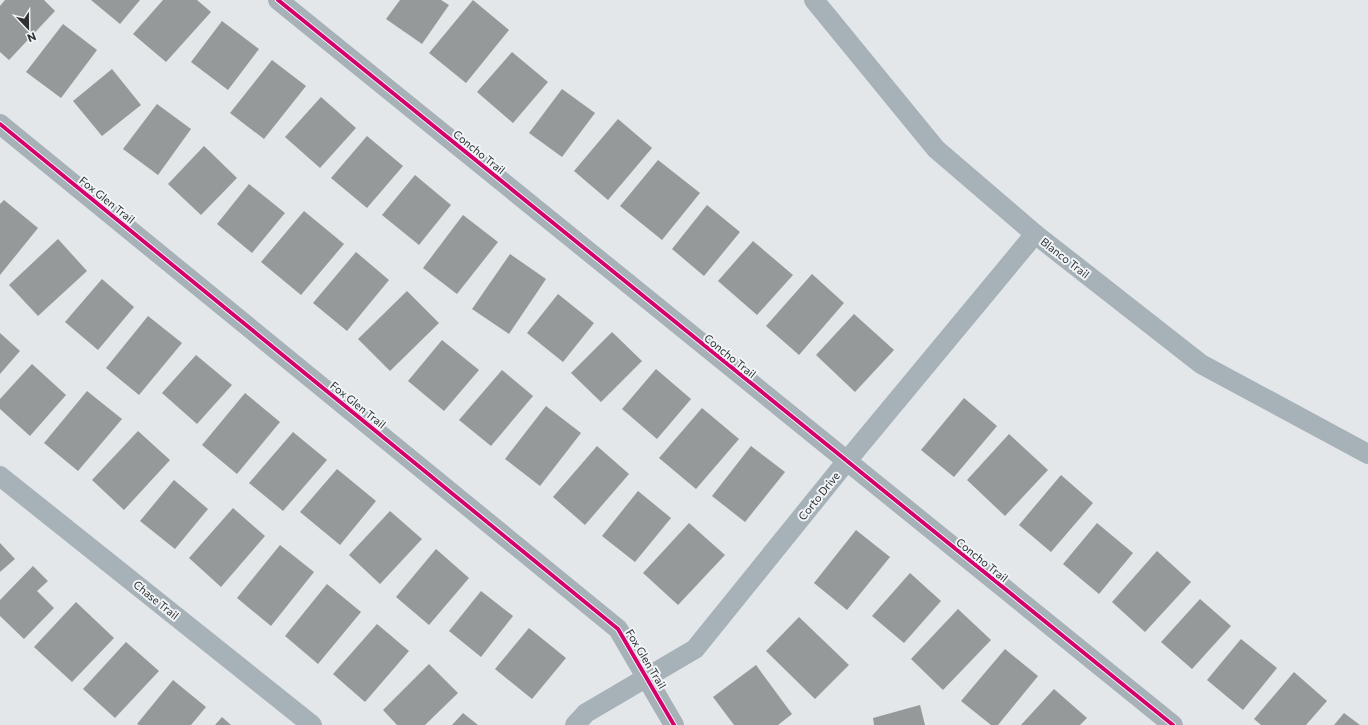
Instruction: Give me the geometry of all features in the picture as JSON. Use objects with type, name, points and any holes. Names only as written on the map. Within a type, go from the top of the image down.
[{"type":"street","name":"Concho Trail","points":[[278,0],[1172,725]]},
{"type":"street","name":"Blanco Trail","points":[[814,0],[936,149],[1035,234],[1201,364],[1368,454]]},
{"type":"street","name":"Fox Glen Trail","points":[[0,124],[618,629],[674,725]]},
{"type":"street","name":"Corto Drive","points":[[575,725],[586,713],[694,649],[846,462],[1035,234]]},
{"type":"street","name":"Chase Trail","points":[[0,476],[312,725]]},
{"type":"building","points":[[5,0],[44,0],[55,11],[9,60],[0,52],[0,6]]},
{"type":"building","points":[[91,0],[140,0],[120,24]]},
{"type":"building","points":[[163,0],[197,0],[211,12],[166,62],[133,34]]},
{"type":"building","points":[[400,0],[441,0],[449,5],[422,44],[386,19]]},
{"type":"building","points":[[473,0],[509,30],[466,83],[429,53]]},
{"type":"building","points":[[222,21],[259,49],[228,90],[191,62]]},
{"type":"building","points":[[63,24],[97,50],[61,98],[26,72]]},
{"type":"building","points":[[512,52],[548,82],[513,123],[477,92]]},
{"type":"building","points":[[272,60],[306,86],[264,139],[230,113]]},
{"type":"building","points":[[112,69],[141,105],[102,136],[73,101]]},
{"type":"building","points":[[562,89],[595,113],[562,157],[529,133]]},
{"type":"building","points":[[321,97],[356,128],[320,168],[285,137]]},
{"type":"building","points":[[157,104],[191,129],[158,175],[123,149]]},
{"type":"building","points":[[618,119],[652,148],[608,200],[574,171]]},
{"type":"building","points":[[367,136],[403,166],[367,208],[331,178]]},
{"type":"building","points":[[204,146],[237,178],[201,215],[168,184]]},
{"type":"building","points":[[658,160],[700,193],[662,240],[620,206]]},
{"type":"building","points":[[415,175],[451,205],[419,245],[382,215]]},
{"type":"building","points":[[249,184],[285,213],[252,253],[217,224]]},
{"type":"building","points":[[4,200],[38,228],[0,275],[0,204]]},
{"type":"building","points":[[707,205],[740,232],[704,276],[672,249]]},
{"type":"building","points":[[304,211],[344,244],[301,295],[261,262]]},
{"type":"building","points":[[463,215],[498,242],[457,294],[423,268]]},
{"type":"building","points":[[58,239],[87,271],[38,316],[9,285]]},
{"type":"building","points":[[753,241],[793,275],[757,315],[718,281]]},
{"type":"building","points":[[356,252],[389,280],[347,331],[313,303]]},
{"type":"building","points":[[510,254],[546,279],[509,334],[472,309]]},
{"type":"building","points":[[812,274],[844,303],[799,355],[766,326]]},
{"type":"building","points":[[102,279],[134,307],[98,350],[65,322]]},
{"type":"building","points":[[407,291],[439,323],[390,371],[358,339]]},
{"type":"building","points":[[558,294],[594,323],[563,362],[527,333]]},
{"type":"building","points":[[854,314],[894,350],[855,392],[816,355]]},
{"type":"building","points":[[148,316],[182,343],[139,395],[106,368]]},
{"type":"building","points":[[612,332],[642,361],[601,402],[571,373]]},
{"type":"building","points":[[0,333],[20,351],[0,374]]},
{"type":"building","points":[[442,340],[479,370],[444,411],[408,381]]},
{"type":"building","points":[[196,355],[232,385],[197,424],[162,393]]},
{"type":"building","points":[[32,364],[66,395],[30,436],[0,409],[0,399]]},
{"type":"building","points":[[656,369],[691,399],[657,439],[622,409]]},
{"type":"building","points":[[502,370],[533,396],[491,446],[459,420]]},
{"type":"building","points":[[87,391],[122,419],[78,471],[44,443]]},
{"type":"building","points":[[245,393],[280,422],[237,474],[202,445]]},
{"type":"building","points":[[964,398],[997,426],[954,477],[921,450]]},
{"type":"building","points":[[546,406],[581,433],[540,486],[505,459]]},
{"type":"building","points":[[702,408],[739,439],[696,489],[659,458]]},
{"type":"building","points":[[138,431],[170,460],[124,510],[92,480]]},
{"type":"building","points":[[293,432],[327,460],[283,511],[249,483]]},
{"type":"building","points":[[1009,434],[1048,470],[1005,516],[967,480]]},
{"type":"building","points":[[597,446],[629,474],[585,525],[553,497]]},
{"type":"building","points":[[751,446],[785,472],[745,522],[712,496]]},
{"type":"building","points":[[337,469],[376,501],[340,545],[300,512]]},
{"type":"building","points":[[1061,475],[1093,503],[1051,552],[1019,525]]},
{"type":"building","points":[[174,480],[208,509],[175,549],[140,521]]},
{"type":"building","points":[[638,491],[671,518],[635,562],[602,536]]},
{"type":"building","points":[[233,508],[265,536],[221,587],[189,558]]},
{"type":"building","points":[[390,511],[422,539],[380,584],[349,555]]},
{"type":"building","points":[[689,523],[725,555],[678,605],[643,573]]},
{"type":"building","points":[[1097,523],[1133,553],[1099,594],[1063,564]]},
{"type":"building","points":[[856,530],[890,557],[847,610],[814,583]]},
{"type":"building","points":[[0,543],[15,559],[0,572]]},
{"type":"building","points":[[280,545],[314,572],[271,626],[237,598]]},
{"type":"building","points":[[436,549],[469,578],[429,625],[396,597]]},
{"type":"building","points":[[1157,551],[1191,582],[1145,632],[1112,602]]},
{"type":"building","points":[[33,566],[48,581],[37,591],[54,608],[24,639],[0,616],[0,600]]},
{"type":"building","points":[[910,573],[941,601],[904,643],[872,616]]},
{"type":"building","points":[[327,584],[361,612],[318,664],[285,636]]},
{"type":"building","points":[[481,591],[513,616],[481,657],[449,631]]},
{"type":"building","points":[[1200,599],[1231,626],[1192,669],[1161,642]]},
{"type":"building","points":[[76,602],[114,638],[72,682],[34,647]]},
{"type":"building","points":[[958,609],[991,640],[943,690],[911,659]]},
{"type":"building","points":[[799,617],[849,665],[815,699],[766,651]]},
{"type":"building","points":[[377,624],[409,651],[365,702],[333,674]]},
{"type":"building","points":[[529,628],[566,658],[532,699],[495,669]]},
{"type":"building","points":[[1241,639],[1277,668],[1243,710],[1207,680]]},
{"type":"building","points":[[126,642],[159,671],[115,718],[83,689]]},
{"type":"building","points":[[1005,649],[1038,676],[998,725],[991,725],[961,701]]},
{"type":"building","points":[[429,664],[458,693],[425,725],[397,725],[383,710]]},
{"type":"building","points":[[756,665],[792,714],[778,725],[734,725],[713,697]]},
{"type":"building","points":[[1294,672],[1327,701],[1306,725],[1261,725],[1254,719]]},
{"type":"building","points":[[173,680],[206,707],[191,725],[137,724]]},
{"type":"building","points":[[1054,689],[1087,718],[1080,725],[1021,725]]},
{"type":"building","points":[[920,705],[925,725],[874,725],[873,718]]},
{"type":"building","points":[[463,713],[478,725],[452,725]]},
{"type":"building","points":[[1344,713],[1360,725],[1334,725]]},
{"type":"building","points":[[222,717],[231,725],[215,725]]},
{"type":"cycle path","points":[[278,0],[1173,725]]},
{"type":"cycle path","points":[[0,124],[618,629],[674,725]]}]
